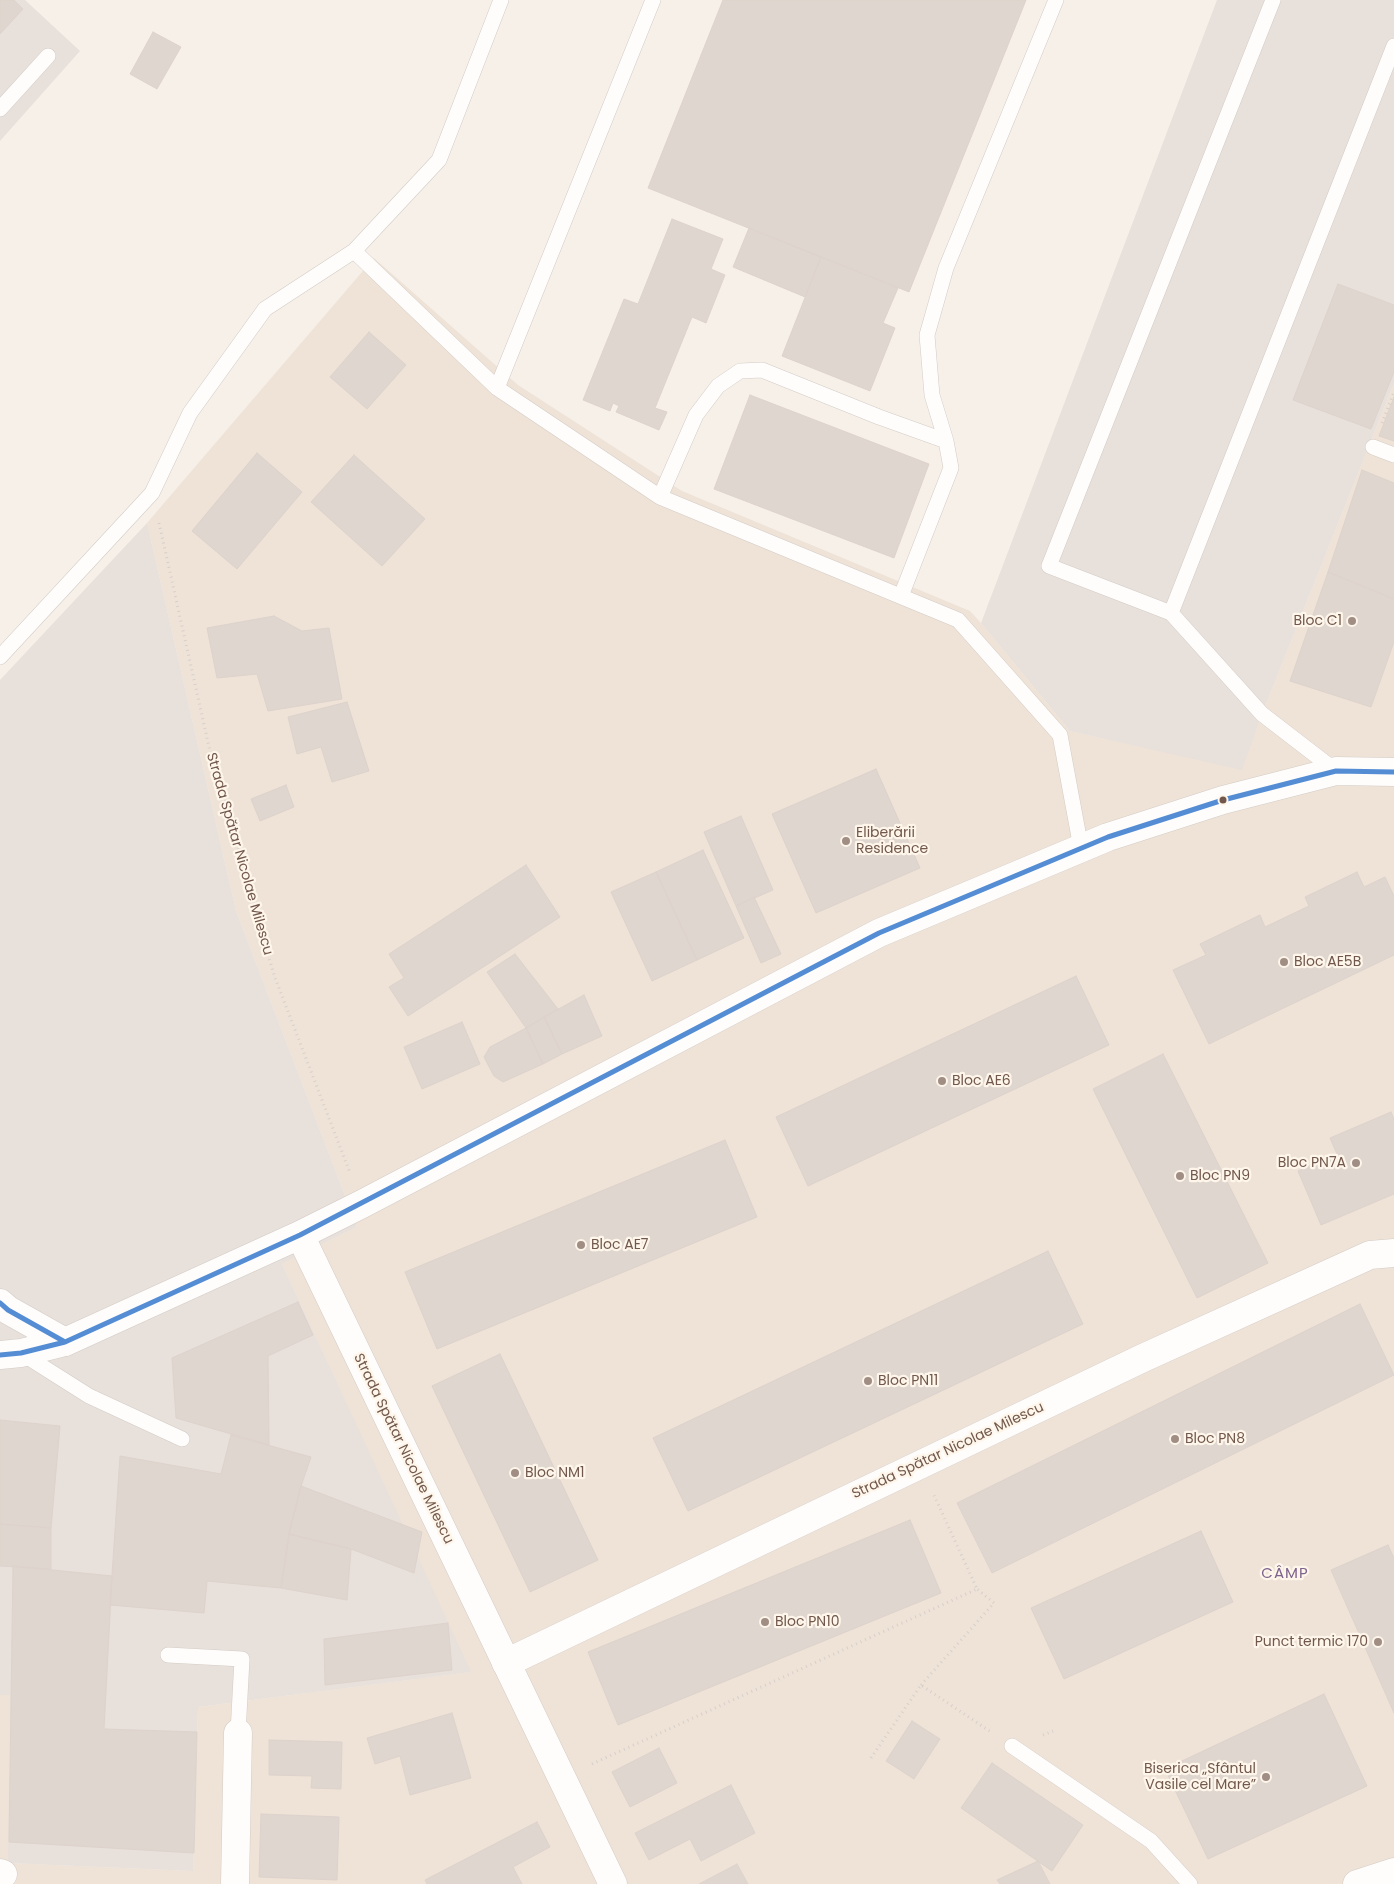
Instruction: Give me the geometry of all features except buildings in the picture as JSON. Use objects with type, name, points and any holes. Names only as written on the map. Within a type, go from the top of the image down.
[{"type":"street","points":[[10,1354],[65,1342],[300,1235],[879,933],[1108,837],[1223,800],[1336,771],[1394,772]]},
{"type":"street","name":"Strada Spătar Nicolae Milescu","points":[[300,1235],[613,1884]]},
{"type":"street","name":"Strada Spătar Nicolae Milescu","points":[[506,1663],[1144,1358],[1370,1255],[1394,1253]]},
{"type":"street","points":[[0,1303],[8,1310],[65,1342]]},
{"type":"street","points":[[235,1884],[238,1733]]},
{"type":"street","points":[[1357,1884],[1394,1872]]},
{"type":"lane","points":[[0,657],[152,493],[190,413],[265,309],[354,251],[439,160],[501,0]]},
{"type":"lane","points":[[497,388],[653,0]]},
{"type":"lane","points":[[901,596],[951,468],[946,441],[932,395],[927,335],[946,268],[1056,0]]},
{"type":"lane","points":[[1273,0],[1049,566],[1171,613],[1262,714],[1336,771]]},
{"type":"lane","points":[[1171,613],[1394,46]]},
{"type":"lane","points":[[0,109],[48,56]]},
{"type":"lane","points":[[354,251],[497,388],[660,497],[958,620],[1060,735],[1082,848]]},
{"type":"lane","points":[[660,497],[696,416],[718,386],[740,371],[762,370],[879,417],[946,441]]},
{"type":"lane","points":[[1373,447],[1394,455]]},
{"type":"lane","points":[[10,1354],[89,1396],[182,1439]]},
{"type":"lane","points":[[168,1655],[242,1659],[238,1733]]},
{"type":"lane","points":[[1012,1746],[1151,1841],[1190,1884]]},
{"type":"path","points":[[1373,447],[1394,392]]},
{"type":"path","name":"Strada Spătar Nicolae Milescu","points":[[152,493],[209,747],[274,975],[362,1204]]},
{"type":"path","points":[[871,1758],[922,1685],[994,1603],[977,1589],[920,1464]]},
{"type":"path","points":[[562,1778],[977,1589]]},
{"type":"path","points":[[922,1685],[1012,1746]]},
{"type":"shaded area","points":[[0,0],[25,0],[80,51],[0,141]]},
{"type":"shaded area","points":[[1217,0],[1394,0],[1394,383],[1262,714],[1242,770],[1070,731],[981,623]]},
{"type":"shaded area","points":[[374,258],[518,385],[682,491],[970,611],[1070,731],[1242,769],[1262,714],[1394,383],[1394,1884],[0,1884],[0,1695],[10,1695],[9,1863],[193,1871],[198,1707],[470,1672],[282,1264],[357,1227],[236,911],[147,523]]},
{"type":"shaded area","points":[[147,523],[236,911],[357,1227],[282,1264],[471,1672],[198,1707],[193,1871],[8,1863],[10,1695],[0,1695],[0,680]]},
{"type":"transit line","points":[[0,1355],[21,1353],[65,1342],[300,1235],[879,933],[1108,837],[1223,800],[1336,771],[1394,772]]},
{"type":"transit line","points":[[0,1303],[8,1310],[65,1342]]},
{"type":"place","name":"Bloc C1","points":[[1352,621]]},
{"type":"place","name":"Eliberării Residence","points":[[846,841]]},
{"type":"place","name":"Bloc AE5B","points":[[1284,962]]},
{"type":"place","name":"Bloc AE6","points":[[942,1081]]},
{"type":"place","name":"Bloc PN7A","points":[[1356,1163]]},
{"type":"place","name":"Bloc PN9","points":[[1180,1176]]},
{"type":"place","name":"Bloc AE7","points":[[581,1245]]},
{"type":"place","name":"Bloc PN11","points":[[868,1381]]},
{"type":"place","name":"Bloc PN8","points":[[1175,1439]]},
{"type":"place","name":"Bloc NM1","points":[[515,1473]]},
{"type":"place","name":"Bloc PN10","points":[[765,1622]]},
{"type":"place","name":"Punct termic 170","points":[[1378,1642]]},
{"type":"place","name":"Biserica „Sfântul Vasile cel Mare”","points":[[1266,1777]]},
{"type":"district","name":"CÂMP","points":[[1285,1574]]}]
